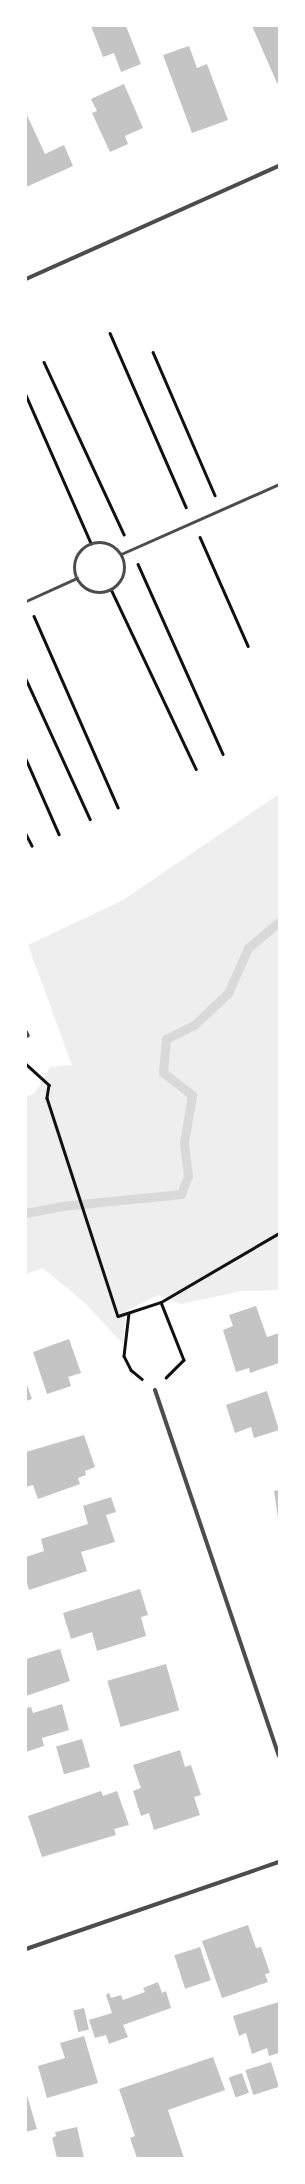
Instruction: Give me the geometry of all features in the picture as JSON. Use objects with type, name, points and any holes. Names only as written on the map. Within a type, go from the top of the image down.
[{"type":"street","points":[[26,279],[279,166]]},
{"type":"street","points":[[155,1390],[279,1756]]},
{"type":"street","points":[[26,1949],[279,1862]]},
{"type":"lane","points":[[121,554],[279,484]]},
{"type":"lane","points":[[91,543],[108,544],[121,554],[124,562],[122,577],[111,589],[95,592],[81,584],[77,578],[74,570],[78,554],[91,543]]},
{"type":"lane","points":[[26,600],[77,578]]},
{"type":"path","points":[[110,333],[248,646]]},
{"type":"path","points":[[153,352],[222,510]]},
{"type":"path","points":[[26,395],[91,543]]},
{"type":"path","points":[[111,589],[196,769]]},
{"type":"path","points":[[26,600],[118,807]]},
{"type":"path","points":[[26,679],[90,820]]},
{"type":"path","points":[[26,759],[59,834]]},
{"type":"path","points":[[26,834],[32,846]]},
{"type":"path","points":[[26,1064],[49,1085],[47,1098],[118,1316],[161,1302],[279,1233]]},
{"type":"path","points":[[130,1313],[124,1356],[131,1370],[155,1390],[184,1360],[161,1302]]},
{"type":"shaded area","points":[[279,794],[279,1290],[242,1291],[181,1304],[158,1295],[126,1311],[123,1344],[85,1303],[43,1268],[26,1274],[26,1097],[35,1093],[50,1067],[72,1065],[28,945],[123,900]]},
{"type":"building","points":[[91,26],[126,26],[141,64],[121,72],[114,53],[103,57]]},
{"type":"building","points":[[252,26],[279,26],[279,83],[277,83]]},
{"type":"building","points":[[189,46],[197,68],[207,64],[228,120],[192,133],[163,55]]},
{"type":"building","points":[[124,84],[143,128],[125,136],[128,144],[110,152],[92,113],[97,111],[91,99]]},
{"type":"building","points":[[26,113],[45,154],[64,145],[73,166],[26,187]]},
{"type":"building","points":[[256,1306],[267,1337],[279,1333],[279,1363],[250,1373],[249,1368],[236,1372],[223,1330],[233,1326],[229,1315]]},
{"type":"building","points":[[69,1339],[81,1373],[68,1377],[71,1386],[47,1394],[33,1352]]},
{"type":"building","points":[[26,1382],[32,1399],[26,1401]]},
{"type":"building","points":[[267,1391],[279,1430],[254,1438],[251,1427],[235,1433],[226,1405]]},
{"type":"building","points":[[84,1435],[95,1467],[85,1471],[86,1475],[78,1478],[80,1484],[38,1499],[33,1485],[26,1487],[26,1452]]},
{"type":"building","points":[[279,1490],[279,1518],[278,1518],[274,1491]]},
{"type":"building","points":[[111,1497],[116,1512],[106,1515],[115,1542],[81,1552],[87,1571],[29,1590],[26,1580],[26,1557],[44,1551],[41,1539],[88,1524],[83,1506]]},
{"type":"building","points":[[140,1589],[148,1615],[141,1617],[146,1636],[97,1651],[92,1632],[71,1639],[63,1613]]},
{"type":"building","points":[[60,1649],[70,1681],[26,1696],[26,1659]]},
{"type":"building","points":[[166,1664],[179,1710],[121,1727],[107,1681]]},
{"type":"building","points":[[62,1704],[69,1730],[42,1738],[44,1746],[26,1752],[26,1708],[31,1707],[33,1713]]},
{"type":"building","points":[[82,1739],[90,1767],[64,1774],[56,1746]]},
{"type":"building","points":[[180,1750],[185,1767],[191,1765],[201,1795],[194,1797],[200,1815],[154,1830],[149,1813],[141,1816],[133,1791],[141,1788],[133,1765]]},
{"type":"building","points":[[101,1791],[103,1796],[117,1791],[129,1825],[114,1829],[116,1835],[42,1857],[28,1816]]},
{"type":"building","points":[[248,1925],[256,1948],[261,1947],[270,1973],[265,1974],[268,1982],[222,1998],[202,1941]]},
{"type":"building","points":[[200,1947],[211,1980],[185,1989],[174,1955]]},
{"type":"building","points":[[158,1982],[162,1993],[166,1991],[171,2008],[123,2025],[128,2037],[109,2044],[106,2035],[95,2038],[89,2020],[112,2013],[106,1995],[109,1993],[111,1998],[121,1995],[123,2000],[145,1992],[143,1988]]},
{"type":"building","points":[[279,2002],[279,2053],[269,2056],[267,2048],[252,2054],[246,2033],[239,2036],[233,2016]]},
{"type":"building","points":[[84,2008],[89,2029],[78,2032],[73,2010]]},
{"type":"building","points":[[84,2036],[98,2083],[47,2098],[38,2066],[65,2058],[60,2043]]},
{"type":"building","points":[[213,2057],[225,2090],[168,2110],[184,2158],[137,2158],[130,2138],[135,2136],[119,2089]]},
{"type":"building","points":[[271,2062],[279,2087],[253,2095],[245,2070]]},
{"type":"building","points":[[242,2073],[249,2093],[236,2097],[229,2078]]},
{"type":"building","points":[[26,2092],[37,2129],[26,2132]]},
{"type":"building","points":[[77,2127],[84,2158],[57,2158],[52,2138],[56,2136],[55,2132]]},
{"type":"waterway","points":[[26,1213],[61,1206],[181,1194],[188,1176],[184,1143],[192,1095],[163,1072],[166,1039],[194,1025],[228,993],[248,948],[279,922]]}]
